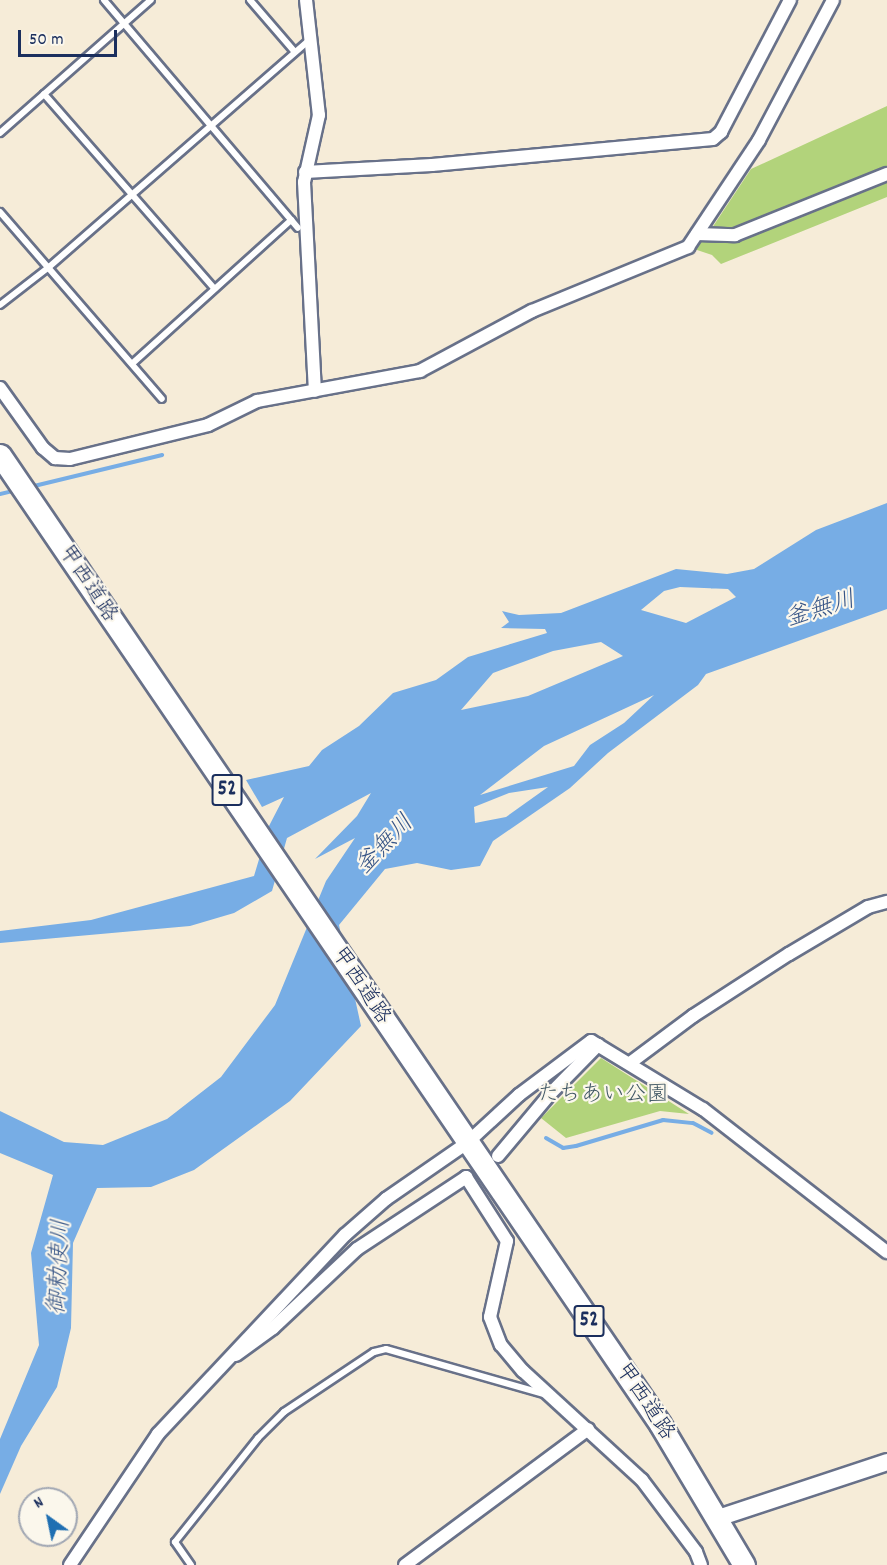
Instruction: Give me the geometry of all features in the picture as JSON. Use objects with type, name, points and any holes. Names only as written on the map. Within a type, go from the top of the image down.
[{"type":"highway","name":"甲西道路","points":[[0,454],[455,1126],[660,1424],[744,1565]]},
{"type":"highway","name":"甲西道路","points":[[718,1518],[729,1565]]},
{"type":"main road","points":[[718,1518],[887,1462]]},
{"type":"street","points":[[306,0],[319,115],[305,172],[315,391]]},
{"type":"street","points":[[305,172],[432,165],[713,139],[721,132],[790,0]]},
{"type":"street","points":[[0,388],[43,448],[55,459],[70,459],[208,424],[257,401],[420,371],[532,311],[688,247],[759,140],[833,0]]},
{"type":"street","points":[[698,234],[735,235],[887,174]]},
{"type":"street","points":[[630,1063],[789,954],[868,907],[887,902]]},
{"type":"street","points":[[70,1565],[158,1434],[222,1363],[345,1235],[386,1198],[467,1143],[551,1069],[591,1041],[703,1109],[887,1252]]},
{"type":"street","points":[[498,1156],[550,1094],[598,1045]]},
{"type":"street","points":[[222,1363],[273,1328],[385,1227],[466,1177],[507,1241],[490,1317],[493,1331],[510,1357],[642,1480],[696,1552],[701,1565]]},
{"type":"street","points":[[405,1565],[588,1429]]},
{"type":"lane","points":[[104,0],[298,228]]},
{"type":"lane","points":[[0,133],[151,0]]},
{"type":"lane","points":[[250,0],[294,51]]},
{"type":"lane","points":[[0,305],[49,267],[294,51],[311,39]]},
{"type":"lane","points":[[44,94],[214,288]]},
{"type":"lane","points":[[0,212],[134,362],[162,399]]},
{"type":"lane","points":[[134,362],[291,220]]},
{"type":"lane","points":[[191,1565],[175,1542],[258,1438],[284,1412],[374,1352],[386,1349],[551,1396]]},
{"type":"green space","points":[[887,106],[887,197],[721,264],[712,255],[688,247],[708,234],[751,169]]},
{"type":"green space","name":"たちあい公園","points":[[601,1058],[689,1114],[660,1111],[566,1138],[541,1118]]},
{"type":"water","points":[[887,503],[887,609],[706,674],[698,685],[608,753],[570,788],[493,841],[480,866],[451,870],[417,863],[385,869],[339,925],[361,1026],[290,1101],[194,1170],[151,1187],[97,1188],[73,1243],[71,1328],[57,1387],[21,1446],[0,1494],[0,1439],[39,1345],[31,1253],[53,1175],[0,1153],[0,1111],[64,1142],[103,1145],[167,1119],[221,1077],[275,1005],[326,881],[355,838],[315,859],[357,816],[371,793],[287,838],[272,891],[234,913],[190,926],[0,943],[0,931],[91,920],[254,876],[269,826],[284,797],[262,807],[246,780],[309,766],[322,750],[359,726],[393,693],[436,680],[468,657],[547,633],[545,629],[501,628],[509,622],[502,611],[519,615],[561,613],[676,569],[727,574],[754,569],[816,530]],"holes":[[[680,587],[728,589],[736,597],[686,623],[641,610],[664,591]],[[601,642],[623,656],[528,696],[461,710],[493,673],[553,651]],[[654,695],[624,723],[590,745],[574,766],[480,795],[544,746]],[[548,787],[506,817],[475,823],[474,807],[509,793]]]},
{"type":"waterway","points":[[30,487],[162,455]]},
{"type":"waterway","points":[[0,494],[17,490]]},
{"type":"waterway","points":[[546,1138],[563,1148],[663,1120],[693,1123],[712,1133]]},
{"type":"water label","name":"釜無川","points":[[821,611]]},
{"type":"water label","name":"釜無川","points":[[386,846]]},
{"type":"water label","name":"御勅使川","points":[[61,1267]]}]
